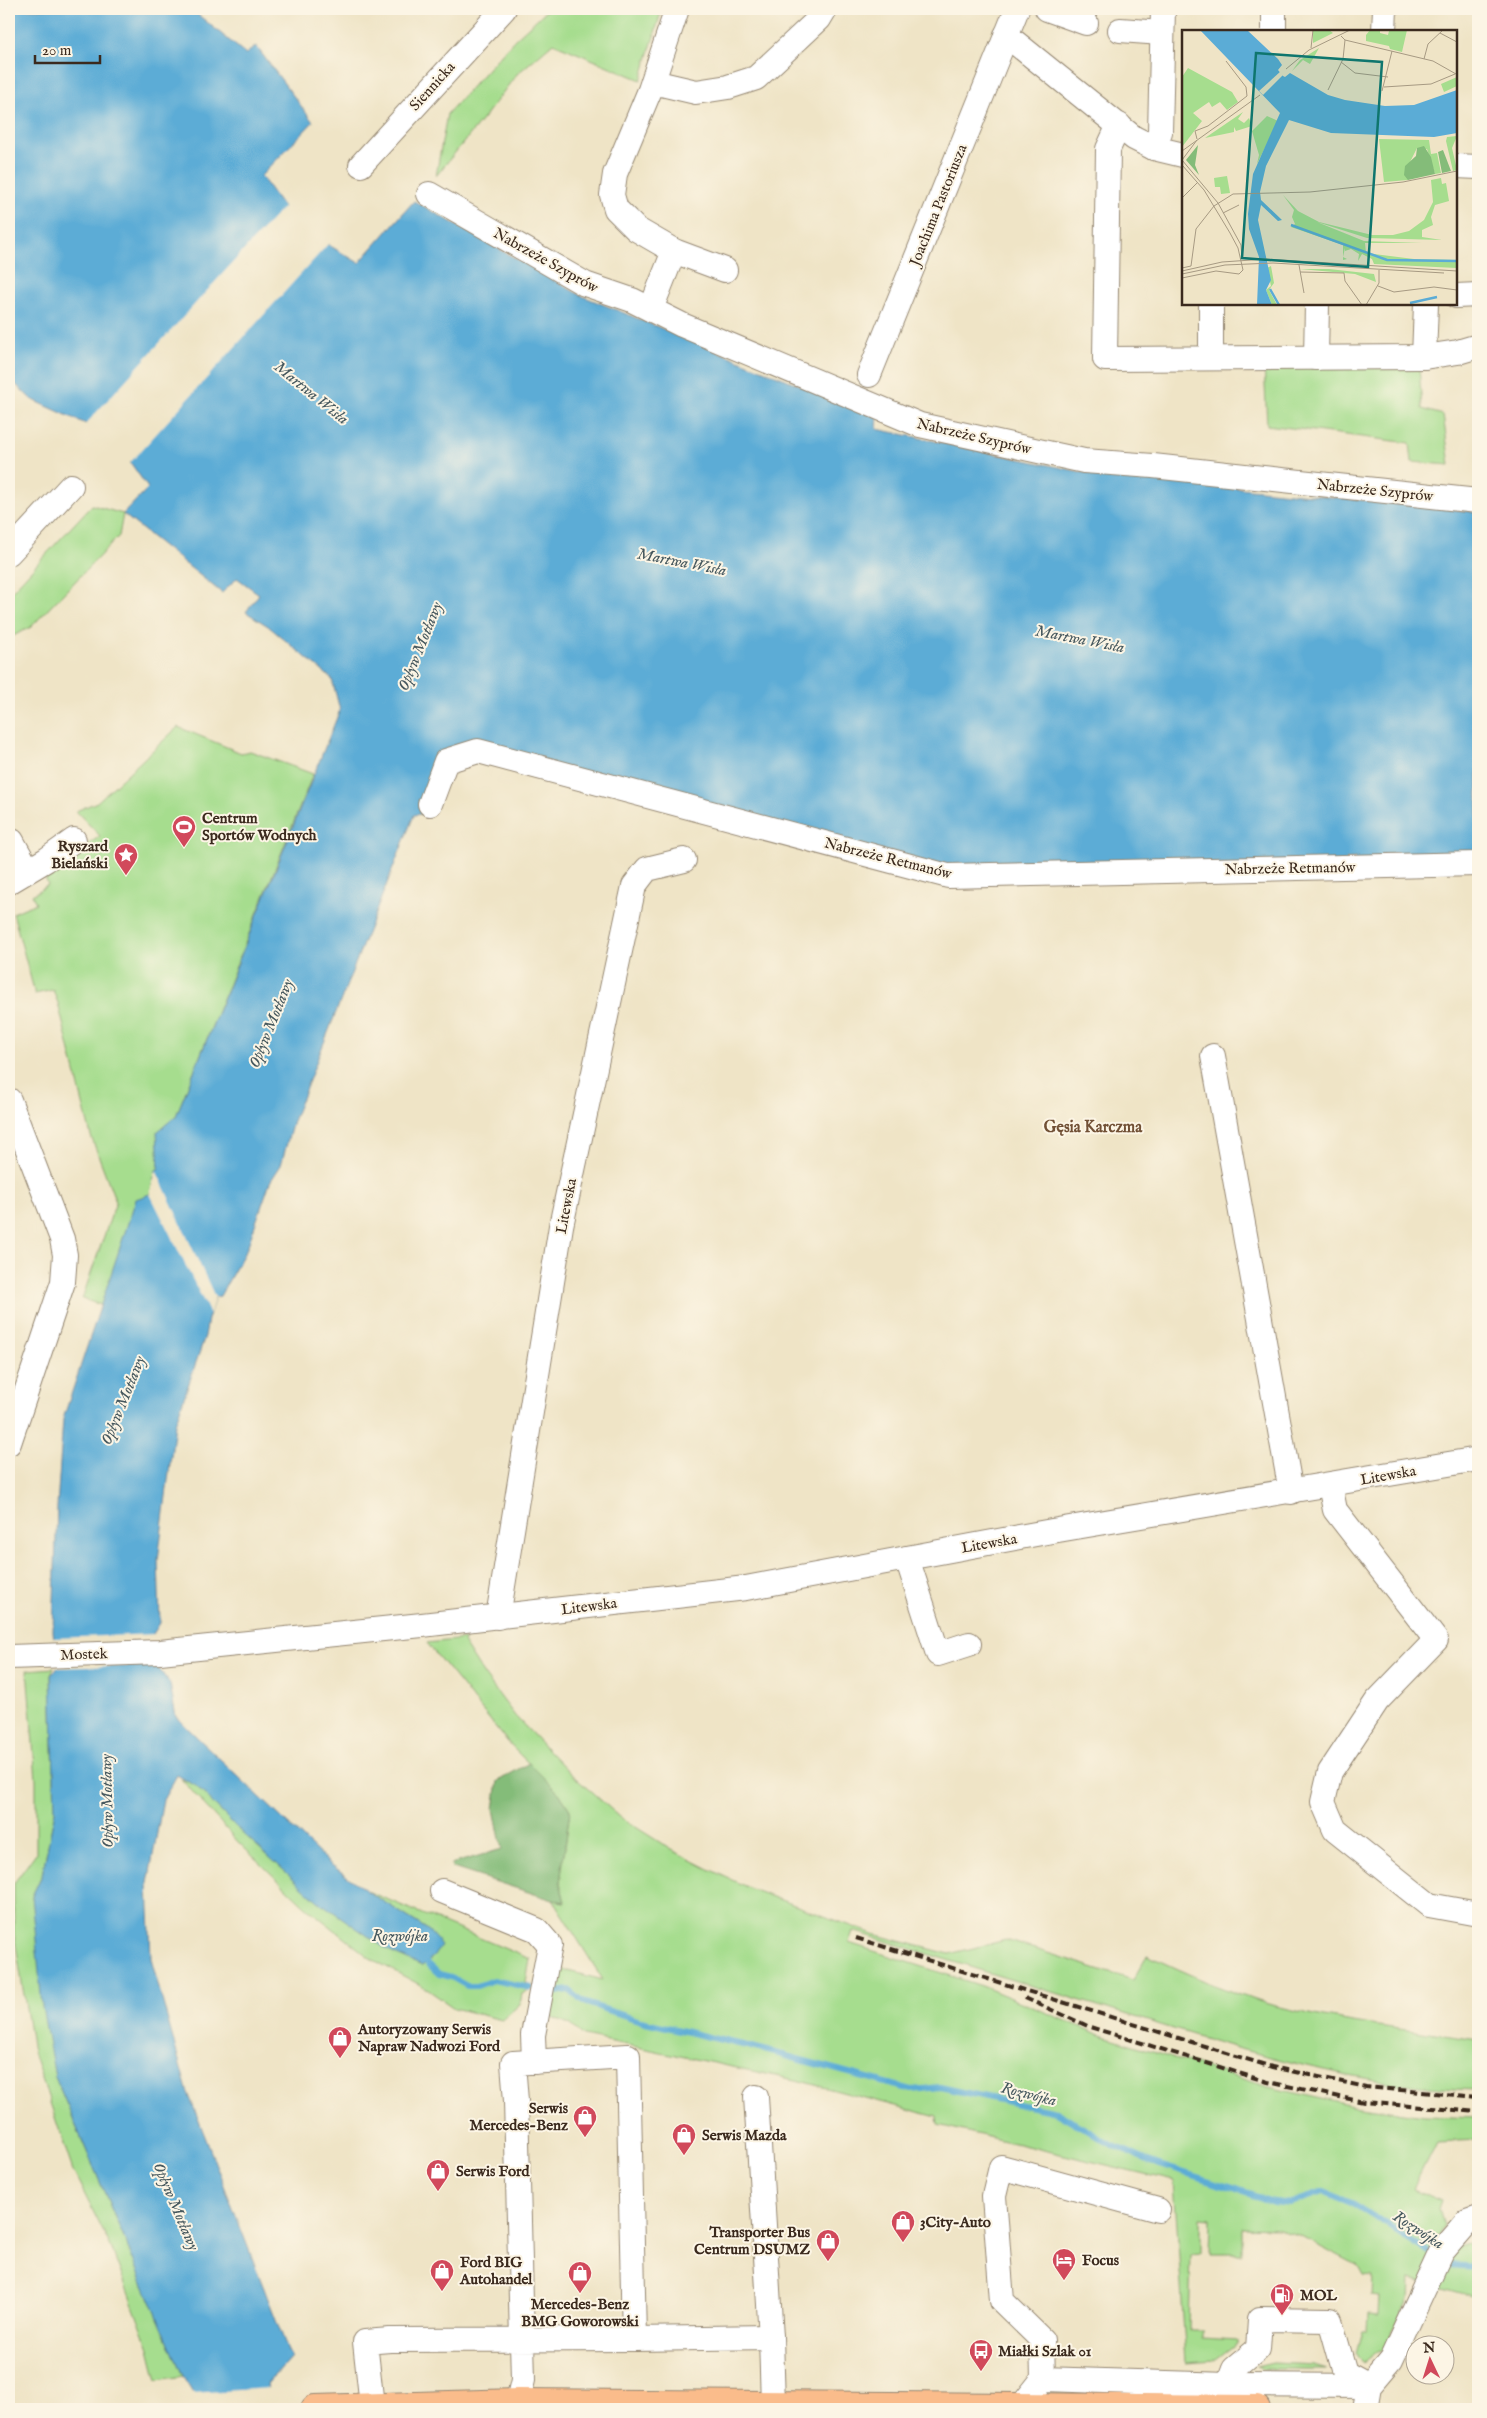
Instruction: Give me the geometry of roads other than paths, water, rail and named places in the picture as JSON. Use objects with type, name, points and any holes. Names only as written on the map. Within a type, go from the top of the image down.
[{"type":"main road","points":[[315,2409],[372,2406],[681,2406],[773,2404],[1256,2409]]},
{"type":"street","name":"Siennicka","points":[[361,165],[504,9]]},
{"type":"street","points":[[676,9],[653,82],[615,174],[612,195],[616,209],[636,229],[674,250],[726,270]]},
{"type":"street","points":[[653,82],[696,92],[728,87],[756,78],[819,19],[825,9]]},
{"type":"street","name":"Joachima Pastoriusza","points":[[869,375],[1017,9]]},
{"type":"street","points":[[1047,9],[1086,23]]},
{"type":"street","points":[[1154,148],[1160,132],[1163,9]]},
{"type":"street","points":[[1274,9],[1274,30]]},
{"type":"street","points":[[1384,30],[1385,9]]},
{"type":"street","points":[[1120,30],[1162,32]]},
{"type":"street","points":[[1006,35],[1134,138],[1154,148],[1182,155]]},
{"type":"street","points":[[1119,125],[1108,149],[1106,359],[1424,357],[1458,352],[1478,346]]},
{"type":"street","points":[[1457,166],[1478,167]]},
{"type":"street","name":"Nabrzeże Szyprów","points":[[429,194],[585,284],[651,309],[700,333],[920,425],[1084,461],[1153,466],[1478,501]]},
{"type":"street","points":[[651,309],[674,250]]},
{"type":"street","points":[[1457,296],[1478,294]]},
{"type":"street","points":[[1211,305],[1211,358]]},
{"type":"street","points":[[1316,358],[1317,305]]},
{"type":"street","points":[[1424,357],[1426,305]]},
{"type":"street","points":[[9,553],[71,486]]},
{"type":"street","name":"Nabrzeże Retmanów","points":[[430,804],[446,761],[478,751],[948,876],[1478,864]]},
{"type":"street","points":[[12,841],[18,876],[74,840]]},
{"type":"street","name":"Litewska","points":[[498,1617],[561,1226],[634,886],[647,869],[684,860]]},
{"type":"street","points":[[1213,1056],[1291,1492]]},
{"type":"street","points":[[9,1100],[62,1239],[65,1255],[63,1282],[9,1443]]},
{"type":"street","name":"Litewska","points":[[160,1652],[498,1617],[746,1588],[1052,1531],[1291,1492],[1478,1458]]},
{"type":"street","points":[[1330,1485],[1335,1510],[1436,1640],[1377,1702],[1330,1772],[1323,1802],[1335,1830],[1429,1905],[1478,1914]]},
{"type":"street","points":[[907,1558],[938,1654],[969,1644]]},
{"type":"street","name":"Mostek","points":[[9,1656],[160,1652]]},
{"type":"street","points":[[442,1891],[537,1930],[550,1945],[533,2035],[534,2062]]},
{"type":"street","points":[[517,2406],[522,2380],[522,2341],[516,2101],[513,2063],[628,2056],[634,2339]]},
{"type":"street","points":[[756,2097],[771,2337],[773,2404]]},
{"type":"street","points":[[1021,2407],[1043,2379],[1042,2340],[1002,2301],[994,2196],[1002,2168],[1158,2210]]},
{"type":"street","points":[[1365,2409],[1368,2386],[1391,2360],[1441,2252],[1467,2222],[1478,2218]]},
{"type":"street","points":[[1228,2385],[1234,2369],[1258,2349],[1260,2319],[1330,2320],[1345,2373],[1368,2386]]},
{"type":"street","points":[[372,2406],[365,2342],[390,2340],[522,2341],[771,2337]]},
{"type":"street","points":[[1043,2379],[1228,2385],[1368,2386]]},
{"type":"water","points":[[9,9],[191,9],[246,54],[256,46],[313,122],[261,176],[283,207],[322,241],[359,263],[414,201],[580,295],[878,417],[877,429],[1082,472],[1478,512],[1478,860],[948,873],[478,747],[441,759],[425,813],[414,815],[293,1121],[281,1165],[270,1182],[247,1248],[220,1296],[215,1297],[205,1336],[175,1424],[158,1560],[160,1623],[153,1634],[156,1665],[170,1684],[176,1717],[329,1863],[367,1891],[428,1930],[441,1945],[434,1956],[422,1966],[392,1953],[318,1901],[236,1827],[196,1786],[177,1775],[163,1800],[148,1883],[151,1959],[187,2090],[291,2358],[267,2385],[272,2409],[194,2394],[183,2376],[55,2077],[42,2007],[32,1896],[42,1875],[55,1811],[51,1675],[57,1669],[53,1631],[57,1507],[63,1419],[136,1199],[150,1194],[156,1170],[159,1168],[157,1132],[176,1116],[340,710],[332,679],[268,626],[246,612],[259,594],[237,578],[222,593],[123,514],[148,488],[130,462],[86,424],[31,399],[9,378]]},
{"type":"waterway","name":"Rozwójka","points":[[421,1957],[439,1974],[451,1977],[467,1986],[477,1986],[493,1980],[531,1988]]},
{"type":"waterway","name":"Rozwójka","points":[[550,1993],[569,1990],[583,2002],[641,2021],[764,2050],[912,2090],[940,2087],[1056,2112],[1114,2146],[1150,2162],[1274,2201],[1291,2203],[1324,2192],[1354,2204],[1449,2265],[1478,2267]]},
{"type":"railway","points":[[856,1938],[1272,2067],[1366,2087],[1478,2097]]},
{"type":"railway","points":[[1025,1998],[1090,2027],[1268,2082],[1364,2102],[1478,2112]]},
{"type":"place","name":"Centrum Sportów Wodnych","points":[[184,848]]},
{"type":"place","name":"Ryszard Bielański","points":[[126,876]]},
{"type":"place","name":"Autoryzowany Serwis Napraw Nadwozi Ford","points":[[340,2059]]},
{"type":"place","name":"Serwis Mercedes-Benz","points":[[585,2138]]},
{"type":"place","name":"Serwis Mazda","points":[[684,2156]]},
{"type":"place","name":"Serwis Ford","points":[[438,2192]]},
{"type":"place","name":"3City-Auto","points":[[903,2243]]},
{"type":"place","name":"Transporter Bus Centrum DSUMZ","points":[[828,2262]]},
{"type":"place","name":"Focus","points":[[1064,2281]]},
{"type":"place","name":"Ford BIG Autohandel","points":[[442,2292]]},
{"type":"place","name":"Mercedes-Benz BMG Goworowski","points":[[580,2294]]},
{"type":"place","name":"MOL","points":[[1282,2316]]},
{"type":"place","name":"Miałki Szlak 01","points":[[981,2372]]},
{"type":"district","name":"Gęsia Karczma","points":[[1093,1126]]},
{"type":"water label","name":"Martwa Wisła","points":[[312,392]]},
{"type":"water label","name":"Martwa Wisła","points":[[682,561]]},
{"type":"water label","name":"Martwa Wisła","points":[[1080,638]]},
{"type":"water label","name":"Opływ Motławy","points":[[419,646]]},
{"type":"water label","name":"Opływ Motławy","points":[[270,1023]]},
{"type":"water label","name":"Opływ Motławy","points":[[122,1400]]},
{"type":"water label","name":"Opływ Motławy","points":[[106,1801]]},
{"type":"water label","name":"Opływ Motławy","points":[[177,2206]]}]
